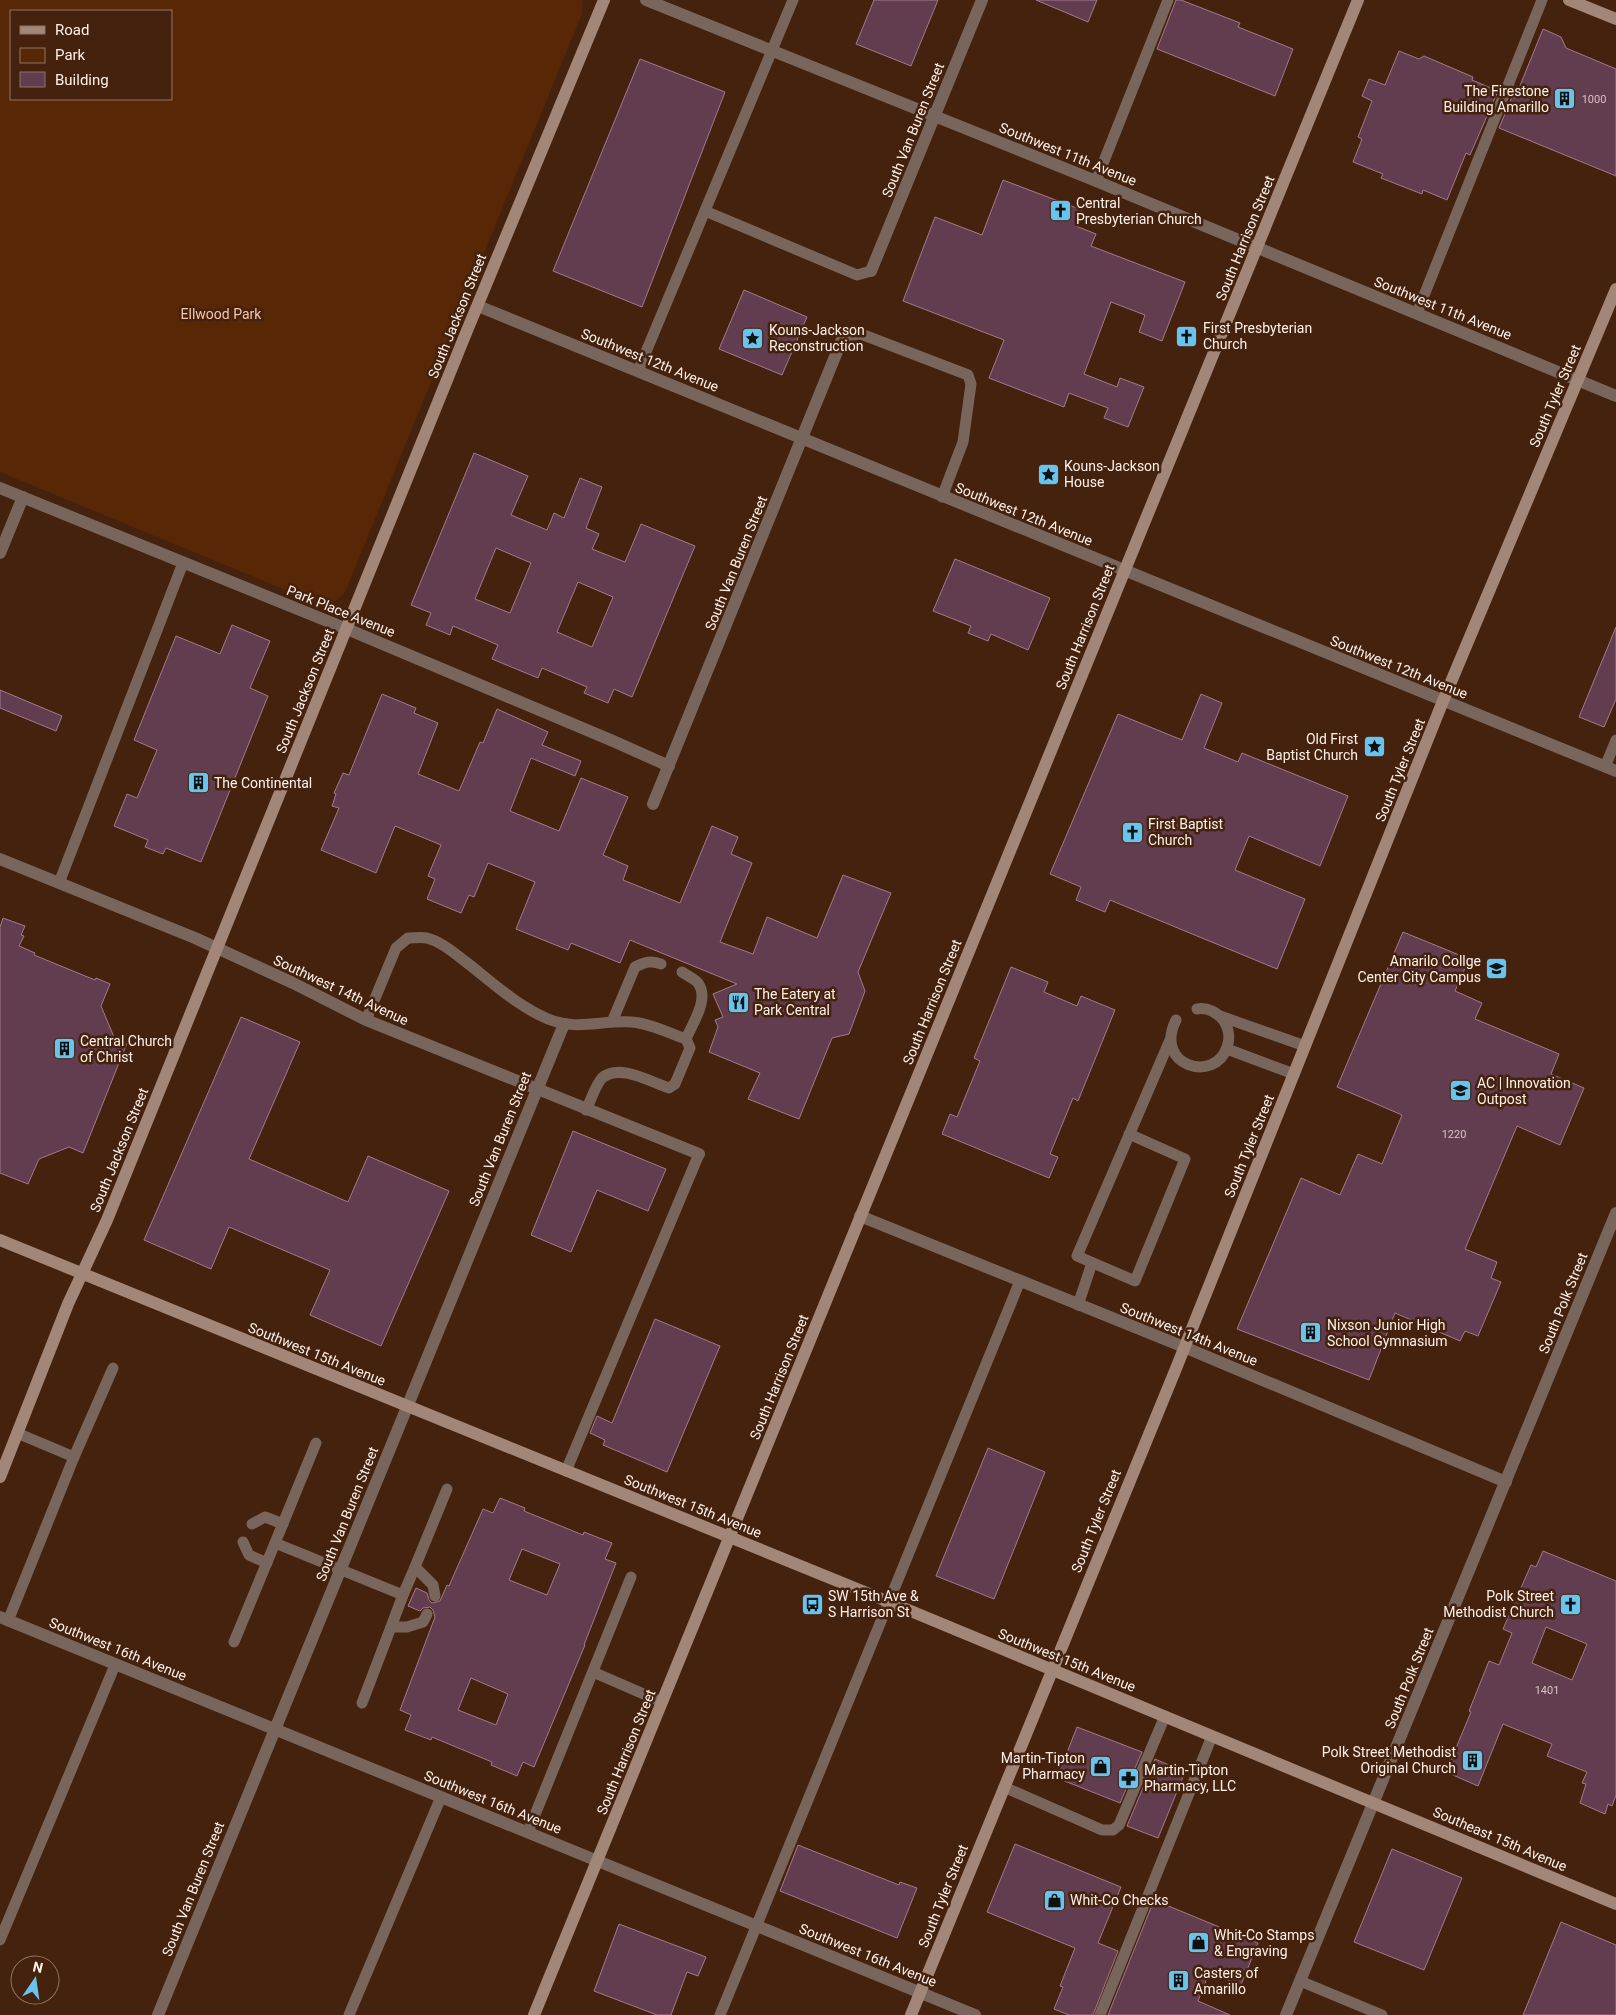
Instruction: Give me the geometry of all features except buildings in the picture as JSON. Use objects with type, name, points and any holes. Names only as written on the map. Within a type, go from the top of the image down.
[{"type":"main road","name":"South Jackson Street","points":[[0,1477],[68,1304],[110,1211],[604,0]]},
{"type":"main road","name":"South Harrison Street","points":[[534,2015],[1358,0]]},
{"type":"main road","points":[[1569,0],[1616,19]]},
{"type":"main road","name":"South Tyler Street","points":[[911,2015],[1184,1347],[1444,701],[1616,289]]},
{"type":"main road","name":"Southwest 15th Avenue","points":[[0,1240],[889,1602],[1052,1671],[1373,1802]]},
{"type":"main road","name":"Southeast 15th Avenue","points":[[1373,1802],[1616,1904]]},
{"type":"street","name":"Southwest 11th Avenue","points":[[646,0],[1096,181],[1616,396]]},
{"type":"street","name":"South Van Buren Street","points":[[871,271],[982,0]]},
{"type":"street","name":"Southwest 12th Avenue","points":[[478,306],[1611,769]]},
{"type":"street","name":"South Van Buren Street","points":[[653,804],[845,334]]},
{"type":"street","name":"Park Place Avenue","points":[[0,488],[347,629],[669,766]]},
{"type":"street","points":[[0,554],[23,497]]},
{"type":"street","name":"Southwest 14th Avenue","points":[[0,859],[195,938],[293,983],[366,1020],[699,1154]]},
{"type":"street","name":"South Van Buren Street","points":[[158,2015],[564,1024]]},
{"type":"street","name":"South Polk Street","points":[[1286,2015],[1616,1213]]},
{"type":"street","name":"Southwest 14th Avenue","points":[[860,1216],[1184,1347],[1506,1482]]},
{"type":"street","name":"Southwest 16th Avenue","points":[[4,1619],[975,2015]]},
{"type":"lane","points":[[638,371],[793,0]]},
{"type":"lane","points":[[1096,181],[1168,0]]},
{"type":"lane","points":[[1417,313],[1542,0]]},
{"type":"lane","points":[[705,211],[857,274],[871,271]]},
{"type":"lane","points":[[845,334],[861,334],[968,375],[971,384],[963,442],[942,497]]},
{"type":"lane","points":[[59,883],[183,563]]},
{"type":"lane","points":[[1611,769],[1616,740]]},
{"type":"lane","points":[[366,1020],[396,948],[408,938],[426,938],[444,945],[520,1004],[547,1018],[564,1024],[580,1026],[612,1022],[633,1022],[686,1040],[690,1048],[675,1084],[668,1088],[628,1074],[616,1072],[602,1078],[586,1110]]},
{"type":"lane","points":[[612,1022],[635,966],[645,962],[661,964]]},
{"type":"lane","points":[[682,972],[698,983],[702,993],[702,1002],[686,1040]]},
{"type":"lane","points":[[1197,1008],[1211,1010],[1219,1015],[1305,1046]]},
{"type":"lane","points":[[1170,1040],[1172,1049],[1177,1057],[1185,1063],[1194,1067],[1212,1064],[1220,1059],[1227,1049],[1229,1033],[1219,1015]]},
{"type":"lane","points":[[1129,1134],[1185,1159],[1135,1281],[1077,1256],[1129,1134],[1170,1040],[1171,1030],[1176,1020]]},
{"type":"lane","points":[[1227,1049],[1294,1074]]},
{"type":"lane","points":[[566,1471],[699,1154]]},
{"type":"lane","points":[[1078,1305],[1092,1263]]},
{"type":"lane","points":[[720,2015],[1020,1281]]},
{"type":"lane","points":[[4,1619],[113,1368]]},
{"type":"lane","points":[[17,1433],[74,1457]]},
{"type":"lane","points":[[234,1642],[316,1443]]},
{"type":"lane","points":[[362,1703],[414,1567],[447,1489]]},
{"type":"lane","points":[[252,1524],[265,1517],[283,1524]]},
{"type":"lane","points":[[243,1542],[249,1555],[267,1562]]},
{"type":"lane","points":[[275,1542],[403,1595]]},
{"type":"lane","points":[[414,1567],[433,1585],[434,1596]]},
{"type":"lane","points":[[528,1832],[631,1577]]},
{"type":"lane","points":[[391,1627],[407,1627],[423,1622],[427,1614]]},
{"type":"lane","points":[[0,1940],[115,1665]]},
{"type":"lane","points":[[593,1672],[662,1702]]},
{"type":"lane","points":[[1004,1787],[1102,1830],[1112,1830],[1119,1826],[1165,1716]]},
{"type":"lane","points":[[1100,2015],[1212,1736]]},
{"type":"lane","points":[[349,2015],[441,1797]]},
{"type":"lane","points":[[1300,1981],[1355,2010],[1382,2015]]},
{"type":"green space","name":"Ellwood Park","points":[[0,0],[583,0],[582,14],[345,592],[339,598],[329,603],[317,603],[0,472]]},
{"type":"place","name":"The Firestone Building Amarillo","points":[[1565,99]]},
{"type":"place","name":"Central Presbyterian Church","points":[[1060,211]]},
{"type":"place","name":"First Presbyterian Church","points":[[1187,336]]},
{"type":"place","name":"Kouns-Jackson Reconstruction","points":[[753,338]]},
{"type":"place","name":"Kouns-Jackson House","points":[[1048,474]]},
{"type":"place","name":"Old First Baptist Church","points":[[1374,747]]},
{"type":"place","name":"The Continental","points":[[198,783]]},
{"type":"place","name":"First Baptist Church","points":[[1132,832]]},
{"type":"place","name":"Amarilo Collge Center City Campus","points":[[1497,969]]},
{"type":"place","name":"The Eatery at Park Central","points":[[738,1002]]},
{"type":"place","name":"Central Church of Christ","points":[[64,1049]]},
{"type":"place","name":"AC | Innovation Outpost","points":[[1461,1091]]},
{"type":"place","name":"Nixson Junior High School Gymnasium","points":[[1311,1333]]},
{"type":"place","name":"SW 15th Ave & S Harrison St","points":[[812,1604]]},
{"type":"place","name":"Polk Street Methodist Church","points":[[1570,1604]]},
{"type":"place","name":"Polk Street Methodist Original Church","points":[[1472,1760]]},
{"type":"place","name":"Martin-Tipton Pharmacy","points":[[1101,1766]]},
{"type":"place","name":"Martin-Tipton Pharmacy, LLC","points":[[1128,1778]]},
{"type":"place","name":"Whit-Co Checks","points":[[1054,1900]]},
{"type":"place","name":"Whit-Co Stamps & Engraving","points":[[1198,1943]]},
{"type":"place","name":"Casters of Amarillo","points":[[1178,1981]]}]
